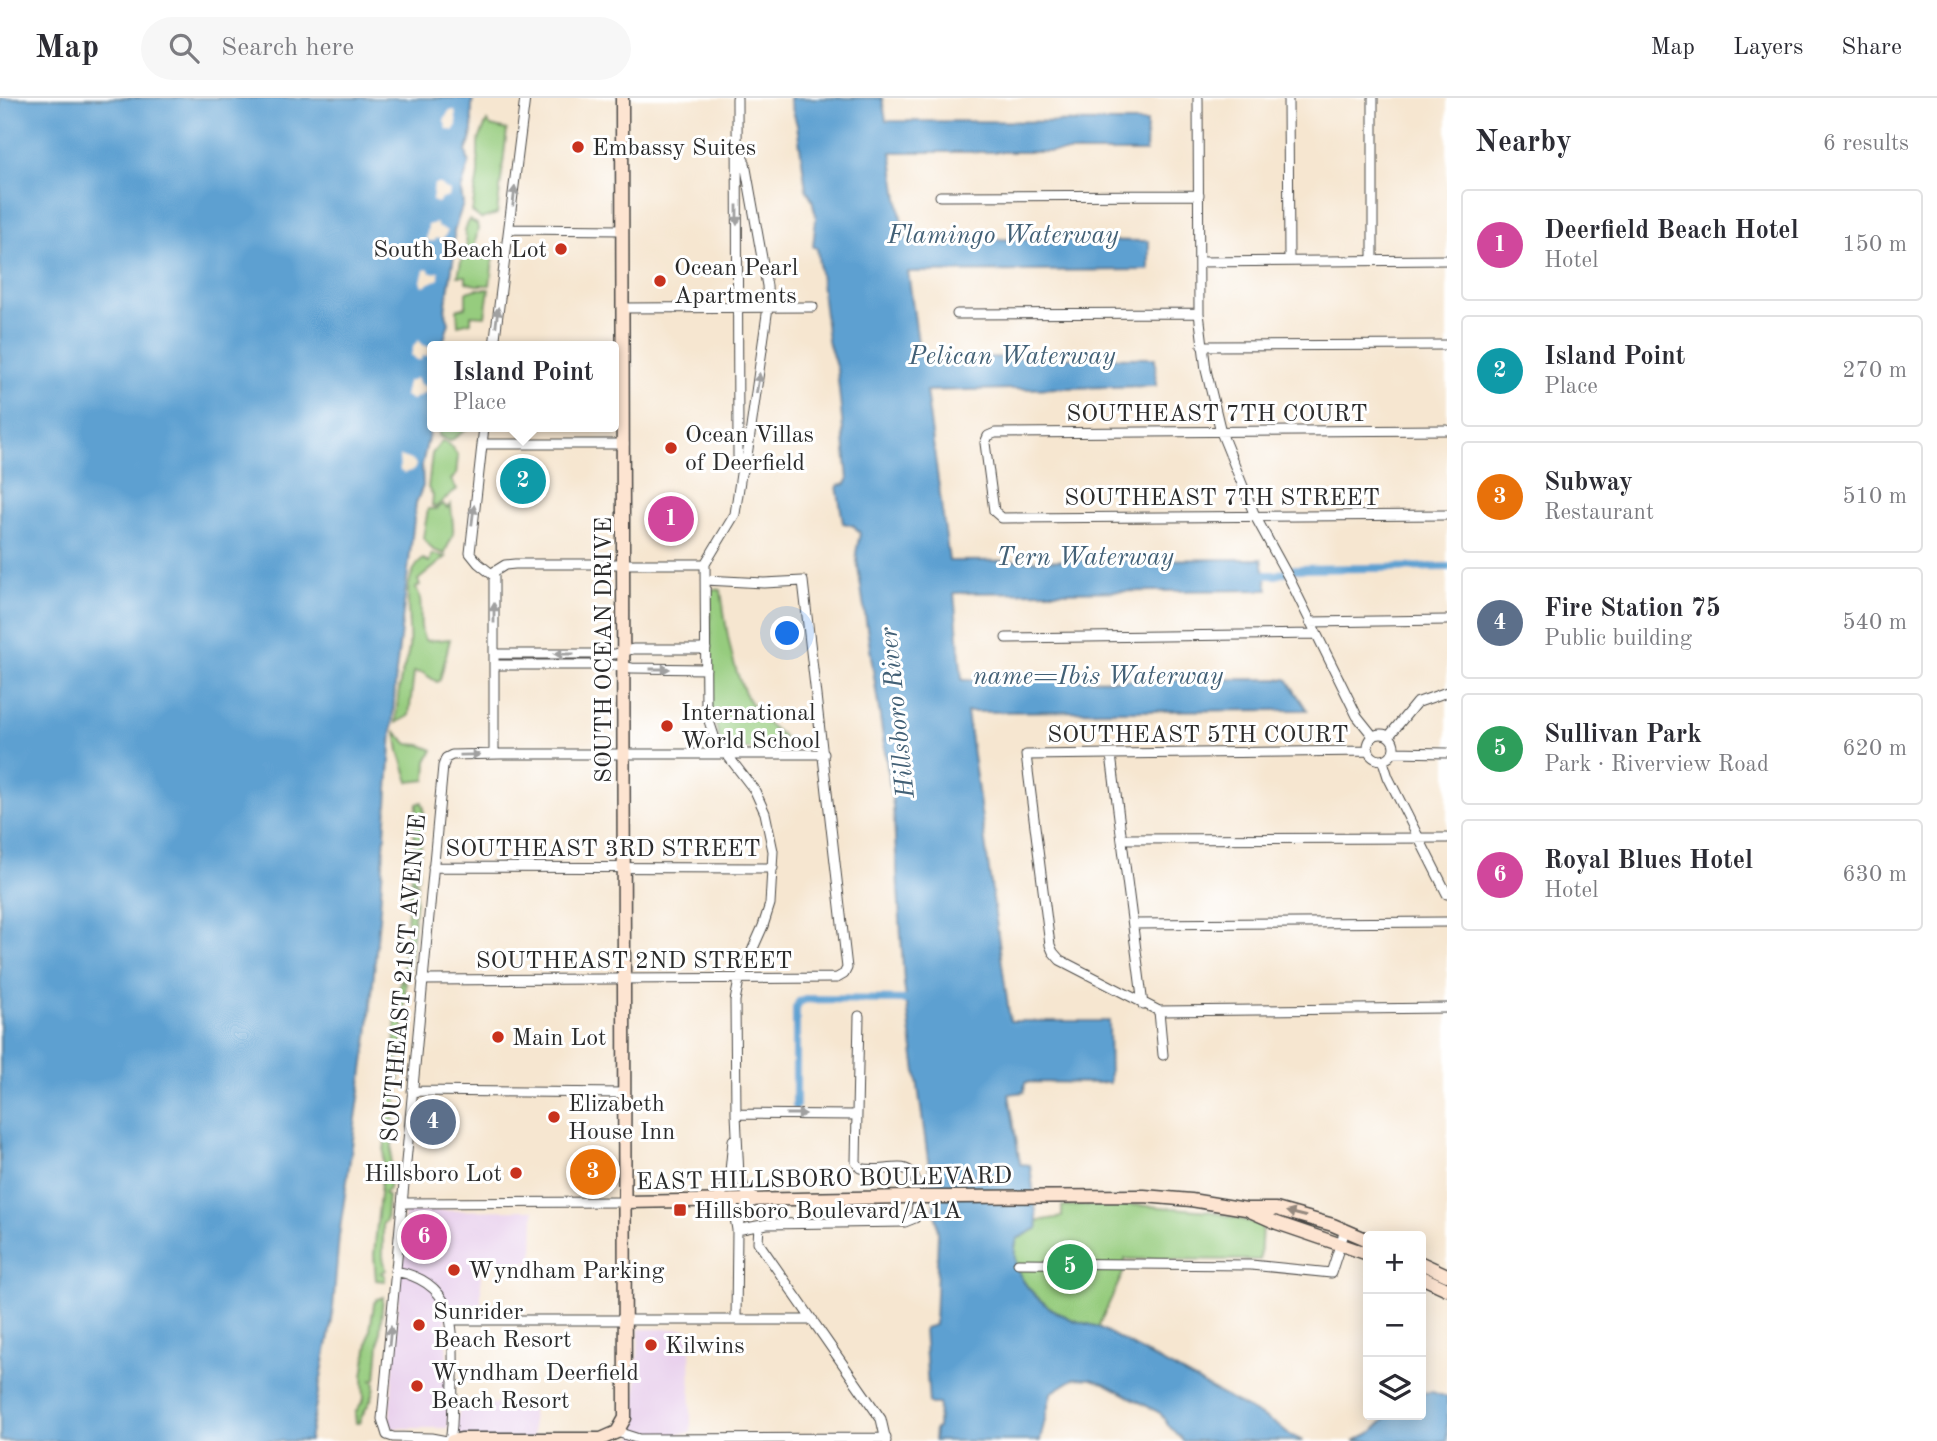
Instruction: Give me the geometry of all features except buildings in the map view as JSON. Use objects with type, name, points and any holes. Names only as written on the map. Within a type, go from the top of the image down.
[{"type":"main road","name":"SOUTH OCEAN DRIVE","points":[[617,1433],[625,1418],[626,1202],[622,98]]},
{"type":"main road","name":"EAST HILLSBORO BOULEVARD","points":[[626,1202],[1062,1195],[1165,1198],[1246,1209],[1276,1209],[1363,1238]]},
{"type":"main road","name":"EAST HILLSBORO BOULEVARD","points":[[1246,1209],[1277,1223],[1363,1252]]},
{"type":"main road","points":[[1426,1265],[1447,1275]]},
{"type":"main road","points":[[1426,1279],[1447,1288]]},
{"type":"main road","points":[[450,1441],[461,1438],[601,1439],[617,1433]]},
{"type":"street","points":[[495,341],[525,98]]},
{"type":"street","points":[[737,98],[738,456],[741,474]]},
{"type":"street","points":[[1198,98],[1199,313],[1206,370],[1221,432],[1255,516],[1284,568],[1357,716],[1373,736]]},
{"type":"street","points":[[1288,98],[1289,261]]},
{"type":"street","points":[[1373,98],[1373,260]]},
{"type":"street","points":[[737,1230],[744,1210],[756,1199],[746,1191],[739,1176],[735,1000],[739,980],[770,904],[773,868],[773,851],[765,813],[755,791],[715,739],[706,712],[705,564],[735,514],[741,474],[747,456],[768,307],[767,286],[747,172],[739,147]]},
{"type":"street","points":[[940,195],[1199,195]]},
{"type":"street","points":[[510,229],[622,230]]},
{"type":"street","points":[[1199,262],[1447,260]]},
{"type":"street","points":[[623,308],[813,307]]},
{"type":"street","points":[[957,314],[1199,313]]},
{"type":"street","points":[[1202,346],[1447,345]]},
{"type":"street","name":"SOUTHEAST 7TH COURT","points":[[997,516],[985,452],[988,436],[995,433],[1447,430]]},
{"type":"street","points":[[483,432],[470,552],[478,563],[492,573],[494,580],[494,754],[824,754],[803,581],[764,583],[705,580]]},
{"type":"street","points":[[482,444],[624,444]]},
{"type":"street","name":"SOUTHEAST 7TH STREET","points":[[997,516],[1447,515]]},
{"type":"street","points":[[492,573],[505,565],[515,564],[705,564]]},
{"type":"street","points":[[1310,622],[1447,621]]},
{"type":"street","points":[[1006,638],[1316,634]]},
{"type":"street","points":[[494,654],[615,654],[634,649],[706,649]]},
{"type":"street","points":[[494,665],[612,665],[706,669]]},
{"type":"street","points":[[1389,736],[1416,704],[1447,692]]},
{"type":"street","points":[[1383,733],[1389,736],[1393,743],[1393,752],[1383,761],[1375,759],[1369,751],[1369,742],[1373,736],[1383,733]]},
{"type":"street","name":"SOUTHEAST 5TH COURT","points":[[1143,1005],[1060,960],[1053,952],[1026,755],[1369,751]]},
{"type":"street","points":[[1393,752],[1447,753]]},
{"type":"street","name":"SOUTHEAST 21ST AVENUE","points":[[450,1441],[393,1437],[387,1435],[382,1419],[443,766],[446,758],[452,755],[494,754]]},
{"type":"street","name":"SOUTHEAST 2ND STREET","points":[[422,980],[837,978],[844,974],[847,968],[824,754]]},
{"type":"street","points":[[1111,755],[1143,1005],[1159,1012],[1447,1008]]},
{"type":"street","points":[[1383,761],[1388,777],[1447,894]]},
{"type":"street","points":[[1122,839],[1447,838]]},
{"type":"street","name":"SOUTHEAST 3RD STREET","points":[[433,867],[773,868]]},
{"type":"street","points":[[1133,924],[1447,922]]},
{"type":"street","points":[[1159,1012],[1163,1055]]},
{"type":"street","points":[[737,1230],[759,1226],[905,1222],[915,1218],[916,1182],[913,1174],[901,1168],[860,1168],[856,1161],[859,1016]]},
{"type":"street","points":[[412,1091],[625,1093]]},
{"type":"street","points":[[736,1114],[857,1115]]},
{"type":"street","points":[[717,1200],[729,1182],[736,1114]]},
{"type":"street","points":[[732,1199],[737,1230],[736,1320]]},
{"type":"street","name":"EAST HILLSBORO BOULEVARD","points":[[402,1203],[626,1202]]},
{"type":"street","points":[[617,1433],[639,1439],[886,1439],[881,1419],[758,1242],[759,1226]]},
{"type":"street","points":[[1018,1263],[1251,1265],[1331,1273],[1345,1230]]},
{"type":"street","points":[[396,1271],[406,1273],[431,1287],[444,1302],[452,1320],[450,1441]]},
{"type":"street","points":[[452,1320],[813,1320]]},
{"type":"shaded area","points":[[534,1210],[533,1262],[481,1263],[481,1317],[446,1318],[448,1428],[389,1428],[405,1211]]},
{"type":"shaded area","points":[[639,1329],[690,1329],[691,1433],[677,1434],[677,1441],[634,1441]]},
{"type":"shaded area","points":[[460,1404],[532,1404],[533,1441],[455,1441]]},
{"type":"green space","points":[[487,121],[491,126],[507,130],[497,214],[481,219],[472,212],[478,174],[478,142]]},
{"type":"green space","points":[[469,220],[477,224],[478,229],[473,252],[494,250],[490,285],[476,285],[466,282],[466,276],[458,276],[463,252],[467,246],[465,231]]},
{"type":"green space","points":[[489,289],[485,316],[471,315],[471,322],[458,325],[457,309],[466,307],[466,292]]},
{"type":"green space","points":[[439,432],[462,432],[450,441],[439,436]]},
{"type":"green space","points":[[442,441],[450,445],[458,456],[456,475],[451,480],[457,489],[436,507],[432,506],[433,495],[428,488],[432,454]]},
{"type":"green space","points":[[443,504],[447,508],[451,504],[453,526],[445,554],[433,550],[423,538],[428,509],[436,509]]},
{"type":"green space","points":[[432,554],[446,557],[418,580],[420,585],[416,588],[420,601],[421,629],[426,641],[450,639],[440,680],[437,682],[423,673],[414,672],[409,716],[396,723],[400,686],[409,648],[408,589],[415,567],[423,559],[429,562]]},
{"type":"green space","points":[[710,589],[721,590],[732,656],[743,688],[759,715],[784,737],[784,749],[732,749],[727,748],[719,737],[711,707]]},
{"type":"green space","points":[[396,732],[408,744],[433,750],[427,761],[426,780],[409,782]]},
{"type":"green space","points":[[422,802],[424,808],[418,878],[413,880],[417,884],[409,972],[402,980],[406,983],[401,1056],[396,1060],[401,1065],[398,1088],[391,1088],[417,804]]},
{"type":"green space","points":[[390,1091],[398,1091],[395,1113],[390,1114],[394,1118],[389,1189],[384,1193],[388,1196],[386,1221],[383,1223],[383,1257],[386,1270],[381,1273],[385,1275],[385,1281],[376,1280],[374,1255]]},
{"type":"green space","points":[[1136,1205],[1209,1211],[1262,1225],[1260,1260],[1125,1259],[1125,1269],[1098,1327],[1060,1313],[1028,1288],[1016,1265],[1015,1252],[1017,1239],[1038,1228],[1037,1221],[1062,1217],[1062,1206]]},
{"type":"green space","points":[[383,1297],[376,1379],[372,1380],[375,1389],[359,1423],[356,1423],[355,1413],[364,1399],[363,1376],[374,1304],[377,1299]]},
{"type":"water","points":[[0,98],[473,98],[472,131],[466,151],[469,164],[461,190],[463,204],[454,231],[454,256],[445,310],[449,323],[444,341],[427,341],[427,432],[429,432],[422,465],[423,486],[416,503],[396,672],[380,908],[368,1036],[339,1236],[332,1320],[309,1441],[0,1441]]},
{"type":"water","name":"Hillsboro River","points":[[789,98],[882,98],[886,121],[1147,122],[1146,152],[891,152],[904,238],[1149,241],[1149,270],[908,272],[920,357],[1155,358],[1156,386],[926,391],[949,561],[1262,559],[1268,590],[954,593],[962,680],[1287,679],[1307,710],[967,712],[1010,1021],[1109,1021],[1110,1083],[1025,1082],[1024,1092],[1009,1094],[1020,1164],[1030,1165],[1038,1228],[1017,1239],[1016,1265],[1028,1288],[1048,1307],[1071,1319],[1098,1327],[1303,1441],[1183,1441],[1160,1413],[1106,1384],[1075,1378],[1051,1393],[1040,1441],[934,1441],[935,1429],[938,1428],[939,1404],[929,1404],[924,1328],[935,1325],[938,1233],[904,984],[893,806],[856,553],[860,533],[854,526],[843,523],[837,486],[846,484],[848,480],[837,370],[828,341],[817,248],[813,247],[816,217],[812,199],[806,189],[797,125]]},
{"type":"water","points":[[1426,1393],[1447,1397],[1447,1441],[1354,1441],[1372,1432],[1384,1420],[1426,1420]]},
{"type":"pier","points":[[455,110],[457,125],[453,131],[447,129],[444,120],[449,111]]},
{"type":"pier","points":[[434,184],[441,184],[450,191],[449,197],[438,203],[432,201]]},
{"type":"pier","points":[[436,223],[438,227],[448,231],[442,240],[436,238],[435,241],[426,241],[428,225]]},
{"type":"pier","points":[[429,269],[430,273],[439,272],[439,279],[423,286],[421,281],[424,270]]},
{"type":"pier","points":[[419,340],[427,346],[427,356],[417,360],[411,355]]},
{"type":"pier","points":[[416,378],[419,384],[427,387],[427,392],[412,400],[405,396],[407,382]]},
{"type":"pier","points":[[399,456],[414,461],[414,470],[404,473],[400,471]]},
{"type":"waterway","points":[[1255,575],[1276,575],[1294,569],[1447,567]]},
{"type":"waterway","points":[[796,1106],[796,1008],[799,1002],[806,999],[917,1000]]},
{"type":"place","name":"Embassy Suites","points":[[578,147]]},
{"type":"place","name":"South Beach Lot","points":[[561,249]]},
{"type":"place","name":"Ocean Pearl Apartments","points":[[660,281]]},
{"type":"place","name":"Ocean Villas of Deerfield","points":[[671,448]]},
{"type":"place","name":"Island Point","points":[[523,481]]},
{"type":"place","name":"Deerfield Beach Hotel","points":[[671,519]]},
{"type":"place","name":"International World School","points":[[667,726]]},
{"type":"place","name":"Main Lot","points":[[498,1037]]},
{"type":"place","name":"Elizabeth House Inn","points":[[554,1117]]},
{"type":"place","name":"Fire Station 75","points":[[433,1122]]},
{"type":"place","name":"Subway","points":[[593,1172]]},
{"type":"place","name":"Hillsboro Lot","points":[[516,1173]]},
{"type":"place","name":"Hillsboro Boulevard/A1A","points":[[680,1210]]},
{"type":"place","name":"Royal Blues Hotel","points":[[424,1237]]},
{"type":"place","name":"Sullivan Park","points":[[1070,1267]]},
{"type":"place","name":"Wyndham Parking","points":[[454,1270]]},
{"type":"place","name":"Sunrider Beach Resort","points":[[419,1325]]},
{"type":"place","name":"Kilwins","points":[[651,1345]]},
{"type":"place","name":"Wyndham Deerfield Beach Resort","points":[[417,1386]]},
{"type":"water label","name":"Flamingo Waterway","points":[[1003,234]]},
{"type":"water label","name":"Pelican Waterway","points":[[1012,355]]},
{"type":"water label","name":"Tern Waterway","points":[[1085,556]]},
{"type":"water label","name":"name=Ibis Waterway","points":[[1098,675]]}]
